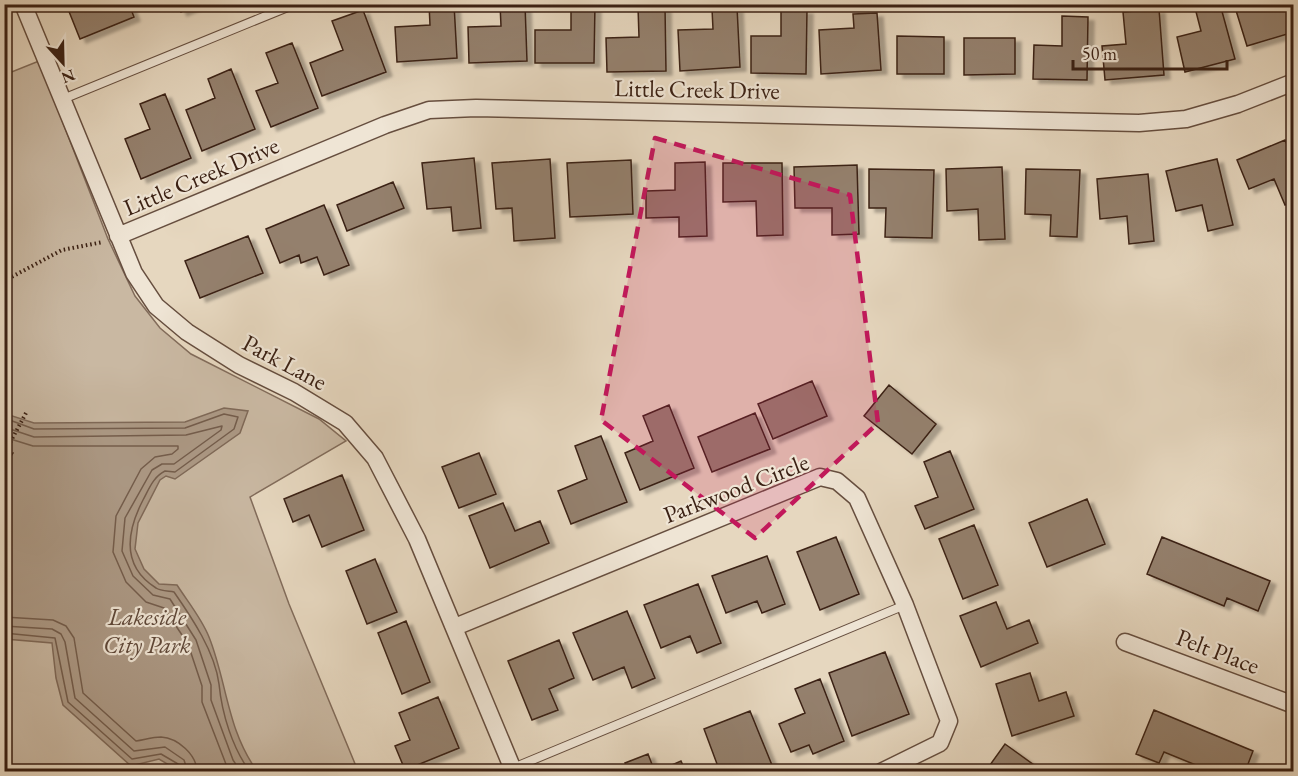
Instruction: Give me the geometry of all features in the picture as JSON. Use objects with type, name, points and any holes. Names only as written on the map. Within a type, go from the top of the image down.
[{"type":"street","name":"Park Lane","points":[[23,4],[134,273],[156,306],[187,332],[239,365],[294,392],[345,423],[375,458],[417,539],[513,770]]},
{"type":"street","name":"Little Creek Drive","points":[[118,236],[385,125],[429,110],[488,108],[1139,123],[1185,119],[1238,104],[1293,82]]},
{"type":"street","name":"Parkwood Circle","points":[[455,627],[820,477],[837,481],[857,498],[904,605],[949,721],[940,743],[881,771]]},
{"type":"street","name":"Pelt Place","points":[[1125,642],[1293,705]]},
{"type":"lane","points":[[63,99],[295,4]]},
{"type":"lane","points":[[513,770],[904,605]]},
{"type":"path","points":[[4,281],[62,250],[93,246],[118,236]]},
{"type":"path","points":[[14,455],[5,450],[26,413]]},
{"type":"highlighted area","points":[[655,138],[850,195],[878,423],[755,538],[601,420]]},
{"type":"green space","name":"Lakeside City Park","points":[[39,61],[108,239],[135,296],[160,328],[191,354],[319,419],[346,441],[250,497],[289,604],[358,771],[5,772],[4,75]]},
{"type":"water","points":[[4,398],[9,415],[34,423],[185,422],[224,408],[248,411],[240,433],[175,479],[166,476],[160,480],[138,523],[135,549],[144,569],[159,584],[177,585],[203,624],[215,654],[239,739],[257,771],[179,771],[159,759],[131,766],[63,705],[56,678],[52,643],[5,639]]},
{"type":"building","points":[[66,4],[129,4],[134,17],[80,39]]},
{"type":"building","points":[[178,4],[199,4],[181,12]]},
{"type":"building","points":[[429,4],[454,4],[457,58],[397,62],[395,27],[430,25]]},
{"type":"building","points":[[500,4],[525,4],[527,61],[469,63],[468,27],[501,26]]},
{"type":"building","points":[[571,4],[595,4],[594,63],[535,63],[535,30],[571,30]]},
{"type":"building","points":[[1194,4],[1220,4],[1235,59],[1185,72],[1177,37],[1201,31]]},
{"type":"building","points":[[1234,4],[1291,4],[1294,32],[1247,46]]},
{"type":"building","points":[[665,6],[666,71],[607,72],[606,38],[639,37],[638,7]]},
{"type":"building","points":[[737,7],[740,67],[680,71],[678,30],[713,29],[712,9]]},
{"type":"building","points":[[1159,9],[1164,75],[1105,80],[1102,46],[1126,44],[1123,12]]},
{"type":"building","points":[[363,10],[386,72],[322,96],[310,63],[343,50],[332,21]]},
{"type":"building","points":[[781,10],[807,10],[806,74],[751,73],[751,36],[781,36]]},
{"type":"building","points":[[877,13],[881,70],[821,74],[819,30],[854,28],[853,14]]},
{"type":"building","points":[[1062,16],[1088,17],[1087,80],[1033,79],[1034,45],[1062,46]]},
{"type":"building","points":[[897,36],[944,37],[944,74],[897,74]]},
{"type":"building","points":[[964,38],[1015,38],[1015,74],[964,75]]},
{"type":"building","points":[[292,43],[318,108],[271,127],[256,91],[278,83],[266,53]]},
{"type":"building","points":[[231,69],[255,129],[202,151],[186,110],[215,98],[208,79]]},
{"type":"building","points":[[165,94],[191,158],[141,179],[125,139],[150,129],[140,104]]},
{"type":"building","points":[[1285,140],[1294,160],[1294,201],[1285,205],[1274,179],[1249,189],[1237,160]]},
{"type":"building","points":[[474,158],[481,228],[453,231],[451,207],[427,209],[422,163]]},
{"type":"building","points":[[550,159],[555,238],[514,241],[512,208],[496,209],[492,163]]},
{"type":"building","points":[[1217,159],[1233,225],[1208,231],[1202,205],[1176,211],[1166,171]]},
{"type":"building","points":[[631,160],[633,214],[570,217],[567,163]]},
{"type":"building","points":[[705,162],[707,236],[679,237],[679,217],[646,218],[646,191],[675,190],[675,163]]},
{"type":"building","points":[[723,163],[782,163],[783,235],[757,236],[756,201],[723,202]]},
{"type":"building","points":[[857,165],[859,234],[832,235],[832,208],[795,208],[794,167]]},
{"type":"building","points":[[1002,167],[1005,239],[979,240],[978,209],[947,211],[946,169]]},
{"type":"building","points":[[869,169],[934,170],[932,238],[885,237],[886,208],[869,208]]},
{"type":"building","points":[[1026,169],[1080,170],[1077,237],[1050,236],[1051,215],[1025,214]]},
{"type":"building","points":[[1148,174],[1154,241],[1129,244],[1127,216],[1100,219],[1097,179]]},
{"type":"building","points":[[393,182],[404,208],[347,231],[337,205]]},
{"type":"building","points":[[324,205],[349,265],[324,275],[317,257],[301,263],[299,255],[280,263],[266,229]]},
{"type":"building","points":[[248,236],[263,273],[200,298],[185,261]]},
{"type":"building","points":[[812,381],[827,416],[773,439],[758,404]]},
{"type":"building","points":[[889,385],[936,424],[912,454],[864,416]]},
{"type":"building","points":[[669,405],[694,468],[640,490],[625,453],[653,441],[643,416]]},
{"type":"building","points":[[755,413],[770,449],[712,472],[698,437]]},
{"type":"building","points":[[601,436],[627,502],[571,524],[558,491],[587,479],[575,446]]},
{"type":"building","points":[[950,451],[974,509],[925,529],[915,506],[938,497],[924,462]]},
{"type":"building","points":[[479,453],[496,494],[459,508],[442,467]]},
{"type":"building","points":[[342,475],[364,530],[322,547],[309,515],[293,522],[284,499]]},
{"type":"building","points":[[1087,499],[1105,544],[1047,567],[1029,523]]},
{"type":"building","points":[[503,503],[515,531],[540,521],[549,543],[490,568],[469,516]]},
{"type":"building","points":[[974,525],[998,585],[963,599],[939,539]]},
{"type":"building","points":[[836,537],[859,594],[820,610],[797,552]]},
{"type":"building","points":[[1162,537],[1270,581],[1258,611],[1227,598],[1224,606],[1147,574]]},
{"type":"building","points":[[767,556],[785,604],[762,613],[757,601],[726,613],[712,576]]},
{"type":"building","points":[[375,559],[397,612],[367,624],[346,571]]},
{"type":"building","points":[[698,584],[721,643],[697,653],[690,636],[661,648],[644,605]]},
{"type":"building","points":[[996,602],[1007,629],[1029,620],[1038,643],[981,667],[960,616]]},
{"type":"building","points":[[627,611],[655,678],[632,688],[624,667],[593,680],[573,633]]},
{"type":"building","points":[[406,621],[430,682],[402,694],[378,633]]},
{"type":"building","points":[[559,640],[574,678],[549,689],[558,710],[532,720],[508,661]]},
{"type":"building","points":[[885,652],[909,714],[852,736],[829,673]]},
{"type":"building","points":[[1030,673],[1039,701],[1066,692],[1074,716],[1012,736],[996,684]]},
{"type":"building","points":[[820,679],[844,741],[813,754],[809,745],[791,752],[779,724],[805,713],[795,689]]},
{"type":"building","points":[[438,697],[459,748],[405,770],[395,746],[410,740],[399,713]]},
{"type":"building","points":[[1154,710],[1253,751],[1245,772],[1213,772],[1164,752],[1159,763],[1136,754]]},
{"type":"building","points":[[750,711],[774,770],[720,772],[704,729]]},
{"type":"building","points":[[1005,744],[1034,765],[1029,772],[985,772]]},
{"type":"building","points":[[648,754],[655,772],[629,772],[625,763]]},
{"type":"building","points":[[681,761],[686,772],[656,772]]}]
